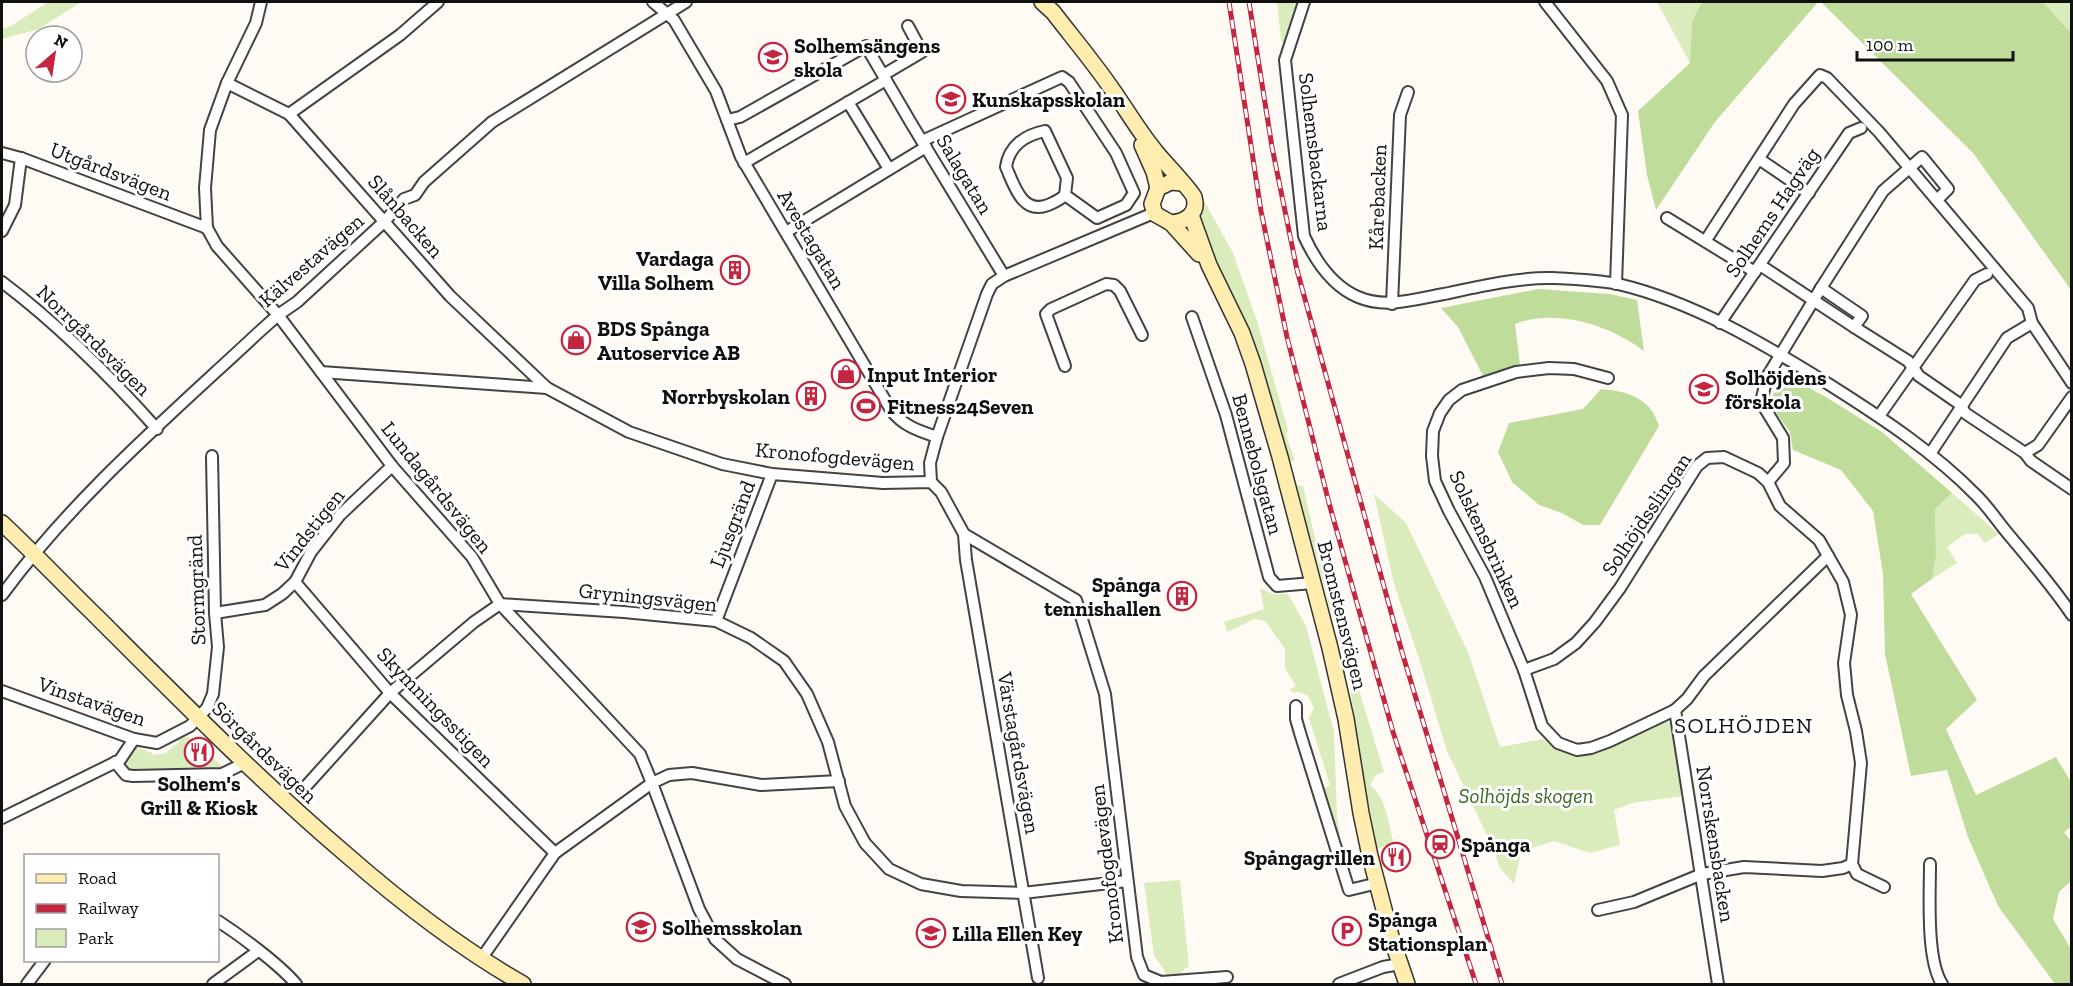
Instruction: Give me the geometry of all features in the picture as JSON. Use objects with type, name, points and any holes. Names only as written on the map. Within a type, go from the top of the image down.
[{"type":"street","points":[[207,228],[205,188],[210,130],[227,83],[256,23],[261,2]]},
{"type":"street","points":[[289,114],[400,34],[438,2]]},
{"type":"street","name":"Avestagatan","points":[[652,2],[674,20],[716,91],[744,163],[898,420],[907,426],[937,437]]},
{"type":"street","name":"Kälvestavägen","points":[[2,595],[33,553],[123,460],[278,315],[297,302],[385,221],[404,199],[415,195],[424,182],[492,122],[686,2]]},
{"type":"street","name":"Bromstensvägen","points":[[1042,2],[1053,12],[1114,92],[1131,120],[1147,154],[1158,188],[1152,204],[1155,214],[1160,219],[1171,223],[1209,265]]},
{"type":"street","name":"Solhemsbackarna","points":[[1305,2],[1285,60],[1304,236],[1314,257],[1341,287],[1358,297],[1392,304],[1489,285],[1551,278],[1616,284]]},
{"type":"street","points":[[1545,2],[1607,81],[1622,114],[1616,284],[1673,302],[1720,323],[1779,354],[1879,416],[1930,454],[1978,497],[2072,615]]},
{"type":"street","points":[[744,163],[848,102],[922,52],[908,26]]},
{"type":"street","name":"Salagatan","points":[[727,120],[740,117],[866,46],[1004,276]]},
{"type":"street","points":[[1706,240],[1794,104],[1820,75],[1827,78],[1879,132],[2028,308],[2032,322],[2072,383]]},
{"type":"street","points":[[786,232],[889,169],[924,144],[1062,77],[1069,82],[1116,153],[1134,193],[1126,205],[1097,218],[1065,195]]},
{"type":"street","name":"Slånbacken","points":[[227,83],[289,114],[450,296],[547,388]]},
{"type":"street","name":"Kårebacken","points":[[1392,304],[1400,115],[1408,92]]},
{"type":"street","points":[[848,102],[889,169]]},
{"type":"street","name":"Bromstensvägen","points":[[1131,120],[1191,191],[1195,204],[1191,215],[1209,265],[1228,303],[1253,364],[1306,550],[1346,719],[1361,813],[1407,984]]},
{"type":"street","name":"Solhems Hagväg","points":[[1720,323],[1850,133],[1861,128]]},
{"type":"street","points":[[1045,131],[1067,178],[1065,195],[1058,201],[1041,207],[1030,206],[1021,198],[1006,167],[1011,150],[1017,143],[1045,131]]},
{"type":"street","name":"Utgårdsvägen","points":[[2,153],[21,158],[207,228]]},
{"type":"street","points":[[2,231],[15,205],[21,158]]},
{"type":"street","points":[[1768,482],[1784,463],[1783,438],[1761,402],[1767,377],[1779,354],[1883,191],[1922,158],[1948,189],[1937,200]]},
{"type":"street","points":[[1759,159],[1809,193]]},
{"type":"street","points":[[1158,188],[1172,182],[1182,183]]},
{"type":"street","points":[[931,482],[930,463],[937,437],[992,284],[1004,276],[1155,214]]},
{"type":"street","points":[[1171,223],[1179,223],[1191,215]]},
{"type":"street","points":[[1667,218],[1813,300],[1908,361],[1919,376],[1961,405],[1965,413],[2025,453],[2031,460],[2072,489]]},
{"type":"street","name":"Lundagårdsvägen","points":[[207,228],[217,246],[278,315],[392,466],[472,557],[500,604],[640,754],[699,909],[715,939],[737,958],[785,984]]},
{"type":"street","points":[[1879,416],[1975,280],[1987,274]]},
{"type":"street","name":"Norrgårdsvägen","points":[[2,282],[79,346],[157,429]]},
{"type":"street","points":[[1065,366],[1046,314],[1051,309],[1106,284],[1114,285],[1120,291],[1142,336]]},
{"type":"street","points":[[1821,288],[1862,316],[1854,327]]},
{"type":"street","name":"Bennebolsgatan","points":[[1192,317],[1226,415],[1269,577],[1276,586],[1313,583]]},
{"type":"street","points":[[1930,454],[2007,338],[2032,322]]},
{"type":"street","name":"Solskensbrinken","points":[[1608,378],[1574,369],[1549,368],[1516,372],[1462,390],[1449,400],[1440,413],[1433,431],[1432,456],[1435,481],[1485,577],[1524,670],[1542,726],[1558,743],[1577,750],[1591,748],[1675,710]]},
{"type":"street","name":"Kronofogdevägen","points":[[321,372],[547,388],[629,432],[722,464],[772,474],[883,483],[931,482],[941,492],[964,534],[1076,600],[1105,694],[1137,957],[1144,975],[1161,982],[1227,977]]},
{"type":"street","points":[[2025,453],[2037,445],[2072,397]]},
{"type":"street","name":"Stormgränd","points":[[199,718],[207,708],[213,694],[218,647],[215,613],[212,456]]},
{"type":"street","name":"Solhöjdsslingan","points":[[1524,670],[1554,659],[1576,643],[1595,622],[1620,588],[1697,466],[1707,458],[1724,457],[1758,473],[1768,482],[1780,506],[1819,540],[1843,582],[1851,615],[1844,663],[1847,695],[1857,731],[1861,763],[1852,864]]},
{"type":"street","name":"Vindstigen","points":[[215,613],[265,605],[295,582],[311,552],[340,515],[392,466]]},
{"type":"street","name":"Ljusgränd","points":[[716,621],[772,474]]},
{"type":"street","name":"Sörgårdsvägen","points":[[2,523],[293,809],[365,872],[430,923],[481,959],[523,984]]},
{"type":"street","name":"Värstagårdsvägen","points":[[964,534],[966,560],[1038,978]]},
{"type":"street","points":[[1675,710],[1687,699],[1704,676],[1828,556]]},
{"type":"street","name":"Skymningsstigen","points":[[295,582],[390,693],[555,853]]},
{"type":"street","points":[[307,784],[390,693],[474,622],[500,604]]},
{"type":"street","name":"Gryningsvägen","points":[[500,604],[716,621],[751,638],[784,661],[807,694],[828,742],[846,806],[865,843],[889,869],[921,884],[961,891],[1023,893],[1127,881]]},
{"type":"street","name":"Vinstavägen","points":[[2,691],[134,739],[157,744],[190,726],[199,718]]},
{"type":"street","points":[[1296,706],[1296,719],[1319,800],[1349,890],[1378,883]]},
{"type":"street","name":"Norrskensbacken","points":[[1675,710],[1718,984]]},
{"type":"street","points":[[2,819],[120,760],[134,739]]},
{"type":"street","points":[[115,762],[126,775],[133,776],[222,774],[245,763]]},
{"type":"street","points":[[481,959],[555,853],[652,783],[669,775],[692,773],[761,785],[839,781]]},
{"type":"street","points":[[1598,910],[1634,902],[1702,874],[1744,867],[1822,871],[1843,868],[1852,864],[1857,874],[1884,887]]},
{"type":"street","points":[[1930,864],[1932,949],[1937,977],[1942,984]]},
{"type":"street","points":[[219,922],[286,972],[296,984]]},
{"type":"street","points":[[213,984],[258,951]]},
{"type":"street","points":[[27,984],[44,962]]},
{"type":"street","points":[[1339,984],[1400,964]]},
{"type":"green space","points":[[48,2],[81,2],[47,24],[24,24],[24,33],[2,39],[2,29],[11,26]]},
{"type":"green space","points":[[1277,2],[1299,2],[1284,45],[1281,40]]},
{"type":"green space","points":[[1657,2],[1702,2],[1692,21],[1690,63]]},
{"type":"green space","points":[[1702,2],[1818,2],[1715,122],[1656,210],[1647,175],[1638,111],[1690,63],[1692,21]]},
{"type":"green space","points":[[1821,2],[2043,2],[2068,30],[2071,29],[2071,290],[1973,153]]},
{"type":"green space","points":[[2043,2],[2071,2],[2071,29],[2068,30]]},
{"type":"green space","points":[[1199,192],[1233,253],[1257,321],[1288,430],[1286,435],[1295,461],[1289,461],[1258,354],[1197,220]]},
{"type":"green space","points":[[1538,289],[1609,294],[1637,300],[1644,351],[1615,334],[1582,322],[1548,318],[1531,320],[1515,324],[1520,365],[1483,376],[1458,327],[1441,308]]},
{"type":"green space","points":[[1783,374],[1826,397],[1882,432],[1952,493],[1935,509],[1936,556],[1932,579],[1911,594],[1977,700],[1946,729],[1976,795],[2056,757],[2071,782],[2071,827],[2064,832],[2071,841],[2071,881],[2059,892],[2053,919],[2071,949],[2071,984],[2055,984],[1998,906],[1968,837],[1947,770],[1911,776],[1885,654],[1883,574],[1873,511],[1841,470],[1793,450],[1790,432],[1778,416],[1771,400]]},
{"type":"green space","points":[[1601,389],[1629,394],[1637,398],[1650,409],[1659,426],[1600,525],[1583,525],[1562,513],[1539,505],[1512,482],[1498,452],[1509,423],[1583,409]]},
{"type":"green space","points":[[1296,485],[1303,486],[1323,572],[1384,772],[1376,775],[1370,785],[1384,805],[1394,845],[1377,848],[1369,804],[1364,800],[1348,673]]},
{"type":"green space","points":[[1952,493],[1999,534],[1985,543],[1978,534],[1965,534],[1947,547],[1957,563],[1932,579],[1936,556],[1935,509]]},
{"type":"green space","name":"Solhöjds skogen","points":[[1374,494],[1406,523],[1468,652],[1500,747],[1543,739],[1562,752],[1594,753],[1666,722],[1673,725],[1684,796],[1632,803],[1614,810],[1620,845],[1590,853],[1554,841],[1521,852],[1514,884],[1500,868],[1493,848],[1447,751],[1394,584]]},
{"type":"green space","points":[[1260,588],[1273,594],[1288,594],[1306,626],[1334,732],[1337,816],[1340,834],[1337,835],[1322,789],[1330,785],[1309,718],[1314,708],[1307,695],[1293,693],[1290,689],[1296,686],[1285,668],[1285,649],[1265,621],[1255,619],[1227,632],[1224,622],[1264,609]]},
{"type":"green space","points":[[188,737],[194,743],[189,748],[191,758],[207,759],[211,755],[222,767],[133,772],[128,768],[126,764],[136,747],[153,755],[166,753],[179,742],[177,739]]},
{"type":"green space","points":[[1180,880],[1189,967],[1185,968],[1179,977],[1169,978],[1154,955],[1144,883]]},
{"type":"railway","points":[[1229,2],[1261,211],[1287,337],[1329,503],[1393,732],[1476,984]]},
{"type":"railway","points":[[1249,2],[1272,147],[1297,270],[1402,652],[1502,984]]},
{"type":"place","name":"Solhemsängens skola","points":[[773,57]]},
{"type":"place","name":"Kunskapsskolan","points":[[951,99]]},
{"type":"place","name":"Vardaga Villa Solhem","points":[[735,270]]},
{"type":"place","name":"BDS Spånga Autoservice AB","points":[[576,340]]},
{"type":"place","name":"Input Interior","points":[[846,374]]},
{"type":"place","name":"Solhöjdens förskola","points":[[1704,389]]},
{"type":"place","name":"Norrbyskolan","points":[[811,396]]},
{"type":"place","name":"Fitness24Seven","points":[[866,406]]},
{"type":"place","name":"Spånga tennishallen","points":[[1182,596]]},
{"type":"place","name":"Solhem's Grill & Kiosk","points":[[199,752]]},
{"type":"place","name":"Spånga","points":[[1440,844]]},
{"type":"place","name":"Spångagrillen","points":[[1396,857]]},
{"type":"place","name":"Solhemsskolan","points":[[641,927]]},
{"type":"place","name":"Spånga Stationsplan","points":[[1347,931]]},
{"type":"place","name":"Lilla Ellen Key","points":[[931,933]]},
{"type":"district","name":"SOLHÖJDEN","points":[[1744,725]]}]
